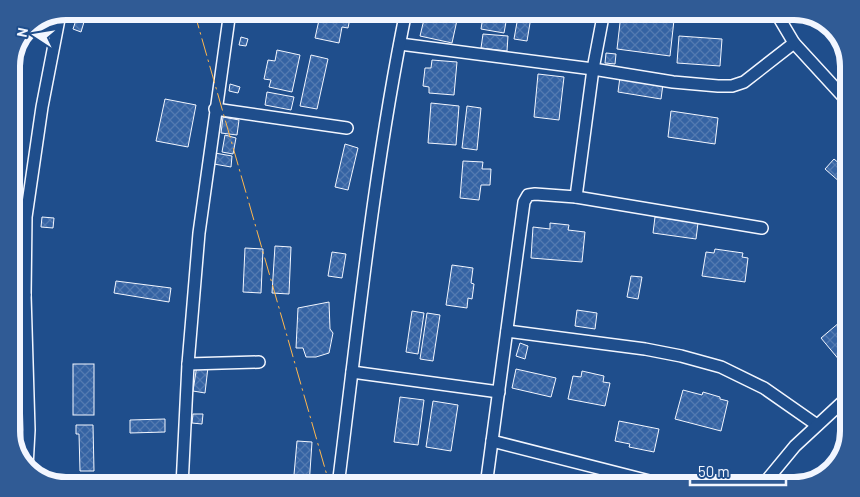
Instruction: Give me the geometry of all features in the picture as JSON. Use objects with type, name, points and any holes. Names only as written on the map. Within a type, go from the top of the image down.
[{"type":"street","points":[[27,456],[29,420],[24,295],[26,218],[42,107],[59,20]]},
{"type":"street","points":[[182,477],[188,364],[199,233],[229,20]]},
{"type":"street","points":[[339,477],[362,290],[404,20]]},
{"type":"street","points":[[576,197],[602,20]]},
{"type":"street","points":[[780,20],[794,43],[840,93]]},
{"type":"street","points":[[40,28],[56,31]]},
{"type":"street","points":[[400,44],[594,69],[673,82],[732,86],[744,82],[794,43]]},
{"type":"street","points":[[215,109],[347,128]]},
{"type":"street","points":[[487,477],[524,202],[528,195],[576,197],[762,228]]},
{"type":"street","points":[[507,331],[681,356],[721,367],[764,388],[817,425]]},
{"type":"street","points":[[188,364],[259,362]]},
{"type":"street","points":[[352,372],[498,392]]},
{"type":"street","points":[[769,477],[795,446],[840,404]]},
{"type":"street","points":[[492,441],[634,477]]},
{"type":"building","points":[[76,20],[84,22],[81,32],[73,29]]},
{"type":"building","points":[[319,20],[350,20],[348,28],[342,27],[339,43],[315,38]]},
{"type":"building","points":[[424,20],[457,20],[452,43],[420,36]]},
{"type":"building","points":[[482,20],[506,20],[504,33],[481,29]]},
{"type":"building","points":[[517,20],[530,20],[527,41],[514,39]]},
{"type":"building","points":[[620,20],[674,20],[670,56],[617,49]]},
{"type":"building","points":[[483,34],[508,36],[507,51],[481,48]]},
{"type":"building","points":[[679,36],[722,39],[720,66],[677,63]]},
{"type":"building","points":[[241,37],[248,39],[246,46],[239,45]]},
{"type":"building","points":[[277,50],[300,55],[292,92],[269,87],[271,80],[264,79],[268,60],[275,61]]},
{"type":"building","points":[[606,53],[616,54],[615,64],[605,63]]},
{"type":"building","points":[[311,55],[328,59],[317,109],[300,106]]},
{"type":"building","points":[[432,60],[457,62],[454,95],[429,93],[429,87],[423,86],[425,68],[431,68]]},
{"type":"building","points":[[538,74],[564,77],[559,120],[534,117]]},
{"type":"building","points":[[620,77],[663,84],[661,99],[618,92]]},
{"type":"building","points":[[230,84],[240,87],[238,93],[229,91]]},
{"type":"building","points":[[267,92],[294,97],[291,110],[265,105]]},
{"type":"building","points":[[165,99],[196,105],[188,147],[156,141]]},
{"type":"building","points":[[431,103],[459,106],[456,145],[428,143]]},
{"type":"building","points":[[467,106],[481,108],[477,150],[462,148]]},
{"type":"building","points":[[671,111],[718,118],[715,144],[668,137]]},
{"type":"building","points":[[223,117],[239,120],[237,135],[221,133]]},
{"type":"building","points":[[225,135],[236,138],[233,154],[222,152]]},
{"type":"building","points":[[345,144],[358,148],[348,190],[335,187]]},
{"type":"building","points":[[215,153],[232,156],[231,167],[214,164]]},
{"type":"building","points":[[834,159],[840,164],[840,182],[825,169]]},
{"type":"building","points":[[463,161],[483,162],[482,169],[491,169],[490,185],[481,185],[479,200],[460,198]]},
{"type":"building","points":[[42,217],[54,218],[53,228],[41,227]]},
{"type":"building","points":[[655,217],[698,223],[696,239],[653,233]]},
{"type":"building","points":[[550,223],[569,225],[568,230],[585,232],[582,262],[531,258],[533,227],[550,229]]},
{"type":"building","points":[[275,246],[291,247],[289,294],[272,293]]},
{"type":"building","points":[[245,248],[263,249],[261,293],[243,292]]},
{"type":"building","points":[[715,249],[743,253],[742,257],[748,258],[745,282],[702,276],[706,252],[714,253]]},
{"type":"building","points":[[332,252],[346,254],[342,278],[328,276]]},
{"type":"building","points":[[452,265],[473,268],[471,283],[474,284],[472,299],[468,298],[467,308],[446,305]]},
{"type":"building","points":[[631,276],[642,277],[638,299],[627,297]]},
{"type":"building","points":[[116,281],[171,288],[169,302],[114,293]]},
{"type":"building","points":[[329,302],[330,329],[333,333],[329,353],[316,357],[306,357],[303,348],[296,348],[298,308]]},
{"type":"building","points":[[577,310],[597,313],[595,329],[575,326]]},
{"type":"building","points":[[412,311],[424,313],[418,354],[406,352]]},
{"type":"building","points":[[427,313],[440,315],[433,361],[420,359]]},
{"type":"building","points":[[840,322],[840,361],[821,338]]},
{"type":"building","points":[[520,343],[528,346],[525,359],[516,356]]},
{"type":"building","points":[[73,364],[94,364],[94,415],[73,415]]},
{"type":"building","points":[[197,365],[208,367],[205,393],[193,391]]},
{"type":"building","points":[[516,369],[556,378],[551,397],[512,388]]},
{"type":"building","points":[[582,371],[604,376],[603,382],[610,383],[605,406],[568,399],[573,376],[581,377]]},
{"type":"building","points":[[683,390],[702,395],[703,392],[728,401],[721,431],[675,419]]},
{"type":"building","points":[[400,397],[424,400],[418,445],[394,442]]},
{"type":"building","points":[[433,401],[458,405],[451,451],[426,447]]},
{"type":"building","points":[[193,414],[203,414],[202,424],[192,423]]},
{"type":"building","points":[[165,419],[165,432],[130,433],[130,420]]},
{"type":"building","points":[[619,421],[659,429],[654,452],[629,447],[630,444],[615,441]]},
{"type":"building","points":[[76,425],[93,425],[94,471],[80,471],[79,434],[76,434]]},
{"type":"building","points":[[297,441],[312,442],[310,477],[294,477]]},
{"type":"power","points":[[197,20],[327,477]]}]
